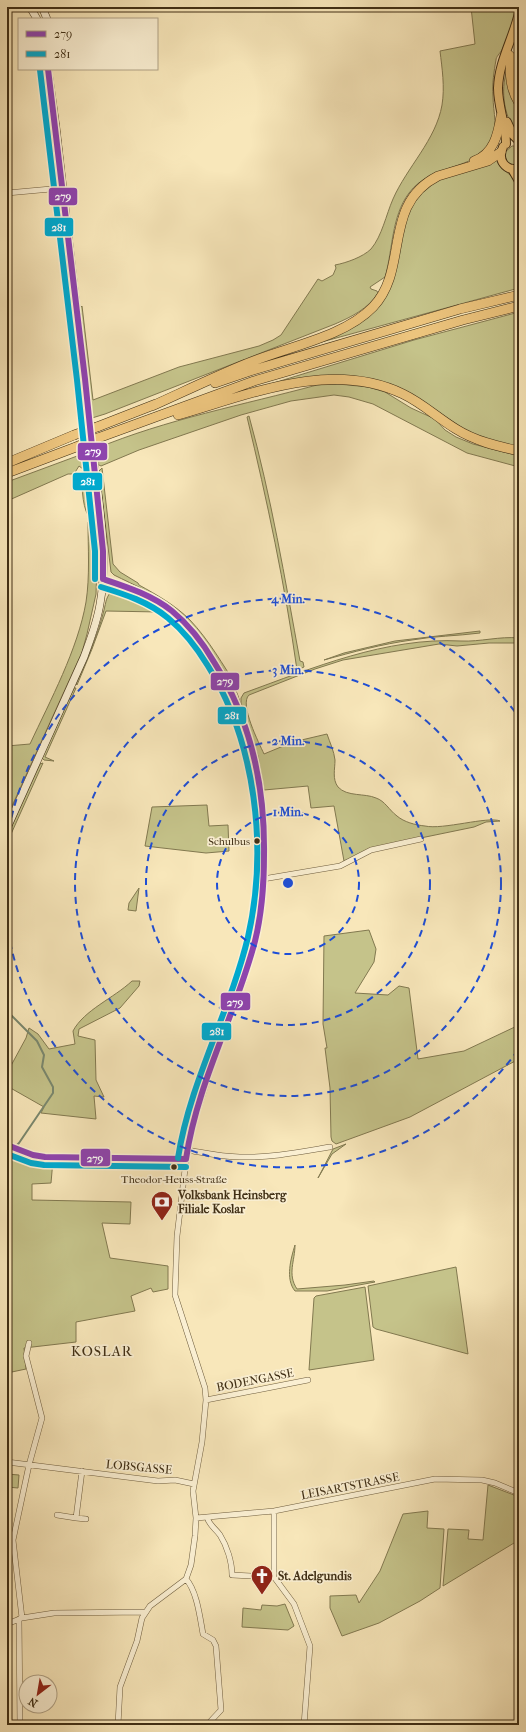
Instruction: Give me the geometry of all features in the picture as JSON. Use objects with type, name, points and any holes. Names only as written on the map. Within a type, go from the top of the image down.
[{"type":"highway","points":[[509,54],[512,57],[510,71],[511,84],[519,103]]},
{"type":"highway","points":[[461,168],[466,164],[481,158],[489,150],[497,136],[501,116]]},
{"type":"highway","points":[[152,406],[247,363],[336,331],[365,314],[377,302],[388,283],[401,221],[411,198],[431,180],[461,168],[488,161],[501,152]]},
{"type":"highway","points":[[7,463],[74,435],[250,371],[460,309],[519,295]]},
{"type":"highway","points":[[7,474],[143,421],[254,381],[456,322],[519,306]]},
{"type":"highway","points":[[143,421],[172,416],[288,384],[313,380],[343,379],[385,387],[396,391],[417,402],[456,429],[470,436],[488,443],[519,451]]},
{"type":"main road","points":[[506,144],[498,88],[500,67],[519,14],[519,7]]},
{"type":"main road","points":[[519,30],[509,54],[502,82],[503,102],[509,129],[519,141]]},
{"type":"main road","points":[[519,141],[512,141],[506,144],[501,152],[503,163],[515,169],[519,181]]},
{"type":"street","points":[[30,7],[36,18]]},
{"type":"street","points":[[42,7],[46,18]]},
{"type":"street","points":[[48,70],[89,420]]},
{"type":"street","points":[[7,193],[62,188]]},
{"type":"street","points":[[7,828],[84,657],[93,633],[100,606],[103,578],[103,551],[93,450]]},
{"type":"street","points":[[103,578],[126,586],[167,607],[185,622],[227,680],[235,695],[254,755],[262,796],[264,817],[263,879],[258,926],[246,972],[216,1054],[189,1136],[177,1236],[175,1295],[205,1388],[206,1400],[202,1442],[194,1484],[193,1497],[196,1518],[192,1558],[186,1579],[145,1612],[137,1641],[120,1687],[118,1725]]},
{"type":"street","points":[[263,879],[340,866],[371,850],[421,839]]},
{"type":"street","points":[[7,1145],[25,1152],[45,1157],[186,1159]]},
{"type":"street","points":[[187,1150],[221,1156],[241,1157],[286,1154],[330,1147]]},
{"type":"street","points":[[20,1725],[20,1618],[13,1540],[29,1465],[42,1418],[26,1356],[29,1343]]},
{"type":"street","name":"BODENGASSE","points":[[206,1400],[308,1380]]},
{"type":"street","name":"LOBSGASSE","points":[[7,1462],[194,1484]]},
{"type":"street","points":[[76,1518],[82,1471]]},
{"type":"street","name":"LEISARTSTRASSE","points":[[196,1518],[274,1511],[435,1479],[482,1480],[519,1493]]},
{"type":"street","points":[[274,1511],[274,1576],[294,1604],[310,1646],[304,1725]]},
{"type":"street","points":[[58,1515],[86,1519]]},
{"type":"street","points":[[207,1517],[208,1522],[219,1534],[224,1543],[232,1568],[232,1575],[274,1576]]},
{"type":"street","points":[[186,1579],[189,1582],[196,1601],[203,1634],[213,1640],[216,1646],[221,1710],[207,1725]]},
{"type":"street","points":[[7,1624],[20,1618],[54,1613],[145,1612]]},
{"type":"shaded area","points":[[471,7],[516,7],[509,34],[496,59],[493,87],[495,126],[493,138],[483,152],[474,159],[428,177],[409,193],[399,212],[393,234],[385,277],[370,287],[378,293],[374,299],[359,312],[335,324],[92,418],[80,308],[82,306],[93,400],[179,367],[259,346],[273,340],[281,335],[318,279],[322,281],[333,275],[336,268],[335,265],[364,255],[371,249],[381,232],[390,205],[399,187],[428,142],[439,118],[443,91],[440,51],[475,44]]},
{"type":"shaded area","points":[[519,43],[519,94],[515,69]]},
{"type":"shaded area","points":[[507,69],[516,103],[519,108],[519,137],[510,122],[505,104],[504,87]]},
{"type":"shaded area","points":[[512,146],[519,146],[519,166],[510,165],[506,158],[505,152]]},
{"type":"shaded area","points":[[497,160],[514,179],[518,187],[519,288],[318,343],[377,307],[412,203],[433,182]]},
{"type":"shaded area","points":[[519,312],[519,448],[476,437],[434,409],[357,378],[267,385],[414,340]]},
{"type":"shaded area","points":[[338,384],[368,387],[385,392],[411,408],[435,419],[445,430],[456,437],[473,444],[519,456],[519,467],[467,453],[373,404],[349,397],[334,395],[291,401],[241,415],[139,450],[101,466],[97,464],[95,449],[122,438],[205,413],[317,385]]},
{"type":"shaded area","points":[[249,416],[271,507],[300,661],[303,662],[304,667],[297,670],[281,574],[247,417]]},
{"type":"shaded area","points":[[88,452],[92,495],[87,499],[88,515],[84,506],[82,493],[83,469],[79,466],[74,474],[68,474],[7,501],[7,482]]},
{"type":"shaded area","points":[[102,468],[113,564],[120,572],[172,605],[190,620],[210,644],[238,688],[233,685],[199,634],[182,616],[159,598],[114,575],[111,572],[99,471]]},
{"type":"shaded area","points":[[88,522],[94,523],[97,565],[96,594],[87,634],[82,652],[7,817],[7,746],[30,744],[70,656],[82,620],[88,582]]},
{"type":"shaded area","points":[[113,590],[133,593],[153,602],[171,615],[204,649],[217,668],[228,688],[245,730],[259,804],[256,804],[247,755],[230,699],[192,641],[179,625],[159,612],[106,611],[92,649],[77,685],[76,684],[102,619],[107,599]]},
{"type":"shaded area","points":[[480,631],[480,633],[429,638],[390,644],[324,660],[344,653],[395,641]]},
{"type":"shaded area","points":[[519,638],[519,643],[489,643],[457,646],[439,644],[343,660],[315,669],[249,695],[246,706],[254,733],[264,754],[293,742],[327,734],[333,750],[335,760],[334,774],[338,787],[351,794],[379,799],[394,814],[406,822],[433,827],[486,820],[500,821],[486,822],[474,827],[377,847],[344,861],[334,806],[311,808],[308,786],[264,790],[258,756],[241,703],[241,698],[244,693],[350,656],[378,649],[433,641],[468,641]]},
{"type":"shaded area","points":[[74,688],[76,688],[45,757],[54,761],[44,760],[42,758]]},
{"type":"shaded area","points":[[43,763],[7,843],[7,837],[40,764]]},
{"type":"shaded area","points":[[207,805],[209,826],[228,825],[229,851],[206,853],[145,846],[152,807]]},
{"type":"shaded area","points":[[139,888],[136,911],[128,910],[129,903]]},
{"type":"shaded area","points":[[369,930],[376,949],[374,962],[355,993],[388,995],[399,986],[409,988],[418,1059],[464,1051],[519,1025],[519,1059],[410,1117],[336,1144],[332,1141],[331,1137],[330,1088],[325,1048],[327,1048],[323,1024],[324,936]]},
{"type":"shaded area","points":[[132,981],[140,981],[139,986],[120,1008],[79,1029],[78,1036],[95,1040],[96,1080],[104,1097],[94,1096],[96,1119],[41,1113],[44,1107],[7,1086],[7,1073],[26,1038],[29,1028],[38,1034],[49,1049],[75,1044],[73,1031],[84,1017]]},
{"type":"shaded area","points":[[346,1144],[332,1154],[318,1178],[333,1149]]},
{"type":"shaded area","points":[[11,1156],[23,1160],[53,1160],[51,1183],[32,1184],[32,1200],[131,1202],[130,1224],[102,1223],[110,1258],[168,1266],[168,1289],[153,1292],[151,1288],[131,1296],[135,1311],[76,1322],[76,1342],[24,1348],[26,1369],[7,1373],[7,1160]]},
{"type":"shaded area","points":[[295,1245],[292,1278],[297,1289],[375,1282],[327,1291],[295,1291],[290,1281],[290,1268]]},
{"type":"shaded area","points":[[456,1267],[468,1354],[373,1327],[368,1286]]},
{"type":"shaded area","points":[[365,1287],[374,1360],[309,1370],[314,1298],[316,1296]]},
{"type":"shaded area","points":[[7,1474],[19,1475],[18,1488],[7,1487]]},
{"type":"shaded area","points":[[488,1485],[519,1497],[519,1540],[443,1586],[448,1529],[469,1530],[468,1539],[483,1540]]},
{"type":"shaded area","points":[[428,1511],[427,1528],[444,1529],[440,1588],[420,1601],[379,1623],[342,1636],[330,1608],[330,1596],[356,1595],[359,1603],[380,1571],[403,1514]]},
{"type":"shaded area","points":[[285,1604],[294,1626],[288,1630],[242,1627],[243,1608],[261,1610],[262,1605],[277,1606]]},
{"type":"waterway","points":[[7,1011],[37,1041],[44,1055],[42,1067],[53,1087],[53,1093],[19,1143],[7,1155]]},
{"type":"tunnel","points":[[89,419],[93,451]]},
{"type":"transit line","name":"281","points":[[40,70],[77,380],[95,551],[95,579]]},
{"type":"transit line","name":"279","points":[[48,70],[85,379],[103,551],[103,579]]},
{"type":"transit line","name":"279","points":[[103,579],[130,588],[164,605],[184,622],[205,648],[227,684],[238,707],[253,754],[262,804],[264,829],[264,876],[255,941],[238,995],[199,1103],[191,1131],[186,1159]]},
{"type":"transit line","name":"281","points":[[101,587],[136,599],[161,612],[179,628],[195,646],[208,666],[224,696],[237,728],[247,762],[254,797],[257,833],[257,868],[254,903],[248,937],[231,992],[191,1102],[178,1158]]},
{"type":"transit line","name":"279","points":[[7,1145],[33,1155],[45,1157],[186,1159]]},
{"type":"transit line","name":"281","points":[[7,1154],[31,1163],[44,1165],[186,1167]]},
{"type":"place","name":"Schulbus","points":[[257,841]]},
{"type":"place","name":"Theodor-Heuss-Straße","points":[[174,1167]]},
{"type":"place","name":"Volksbank Heinsberg Filiale Koslar","points":[[162,1222]]},
{"type":"place","name":"St. Adelgundis","points":[[262,1596]]},
{"type":"district","name":"KOSLAR","points":[[102,1351]]}]
